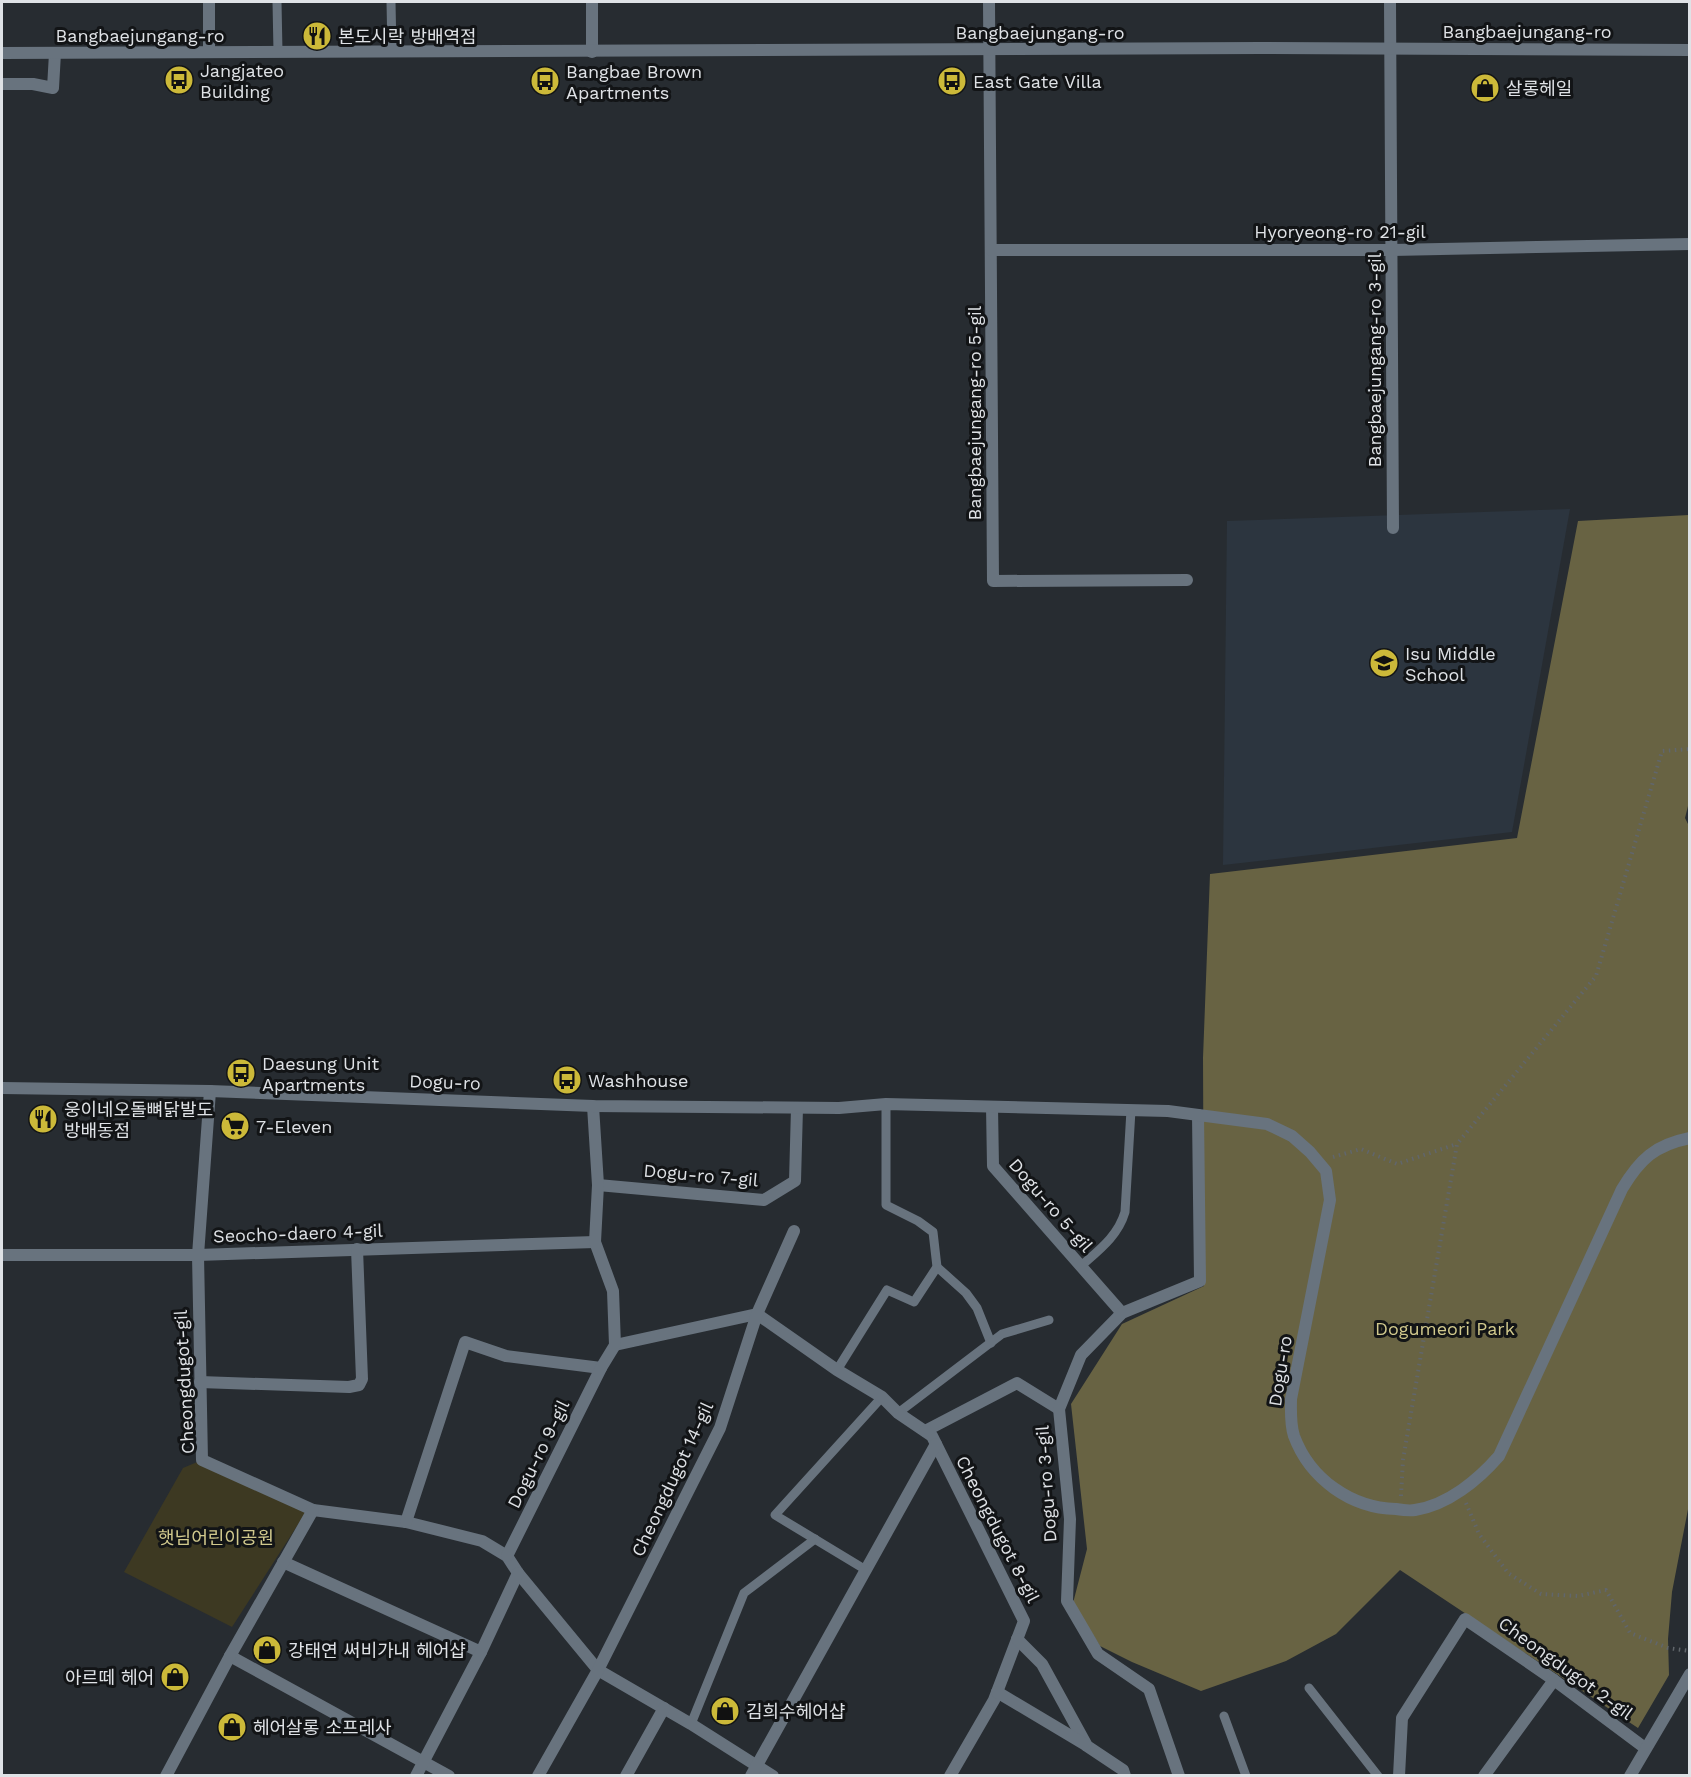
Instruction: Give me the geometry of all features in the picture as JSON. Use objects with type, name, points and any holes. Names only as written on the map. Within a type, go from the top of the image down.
[{"type":"street","points":[[209,2],[209,52]]},
{"type":"street","points":[[592,2],[592,51]]},
{"type":"street","name":"Bangbaejungang-ro 5-gil","points":[[989,2],[993,581],[1187,580]]},
{"type":"street","name":"Bangbaejungang-ro 3-gil","points":[[1390,2],[1393,528]]},
{"type":"street","name":"Bangbaejungang-ro","points":[[2,53],[1689,50]]},
{"type":"street","points":[[2,84],[33,84],[53,88],[55,53]]},
{"type":"street","name":"Hyoryeong-ro 21-gil","points":[[991,250],[1392,250],[1689,244]]},
{"type":"street","name":"Dogu-ro","points":[[2,1088],[210,1090],[593,1106],[839,1108],[886,1104],[1168,1111],[1267,1124],[1292,1136],[1326,1171],[1330,1200],[1291,1399],[1294,1435],[1312,1466],[1323,1480],[1338,1492],[1371,1506],[1414,1510],[1438,1503],[1460,1490],[1482,1475],[1499,1456],[1622,1189],[1635,1168],[1652,1152],[1671,1142],[1689,1138]]},
{"type":"street","name":"Cheongdugot-gil","points":[[210,1090],[198,1255],[202,1460],[313,1510],[406,1522],[482,1541],[507,1556],[518,1573],[598,1670],[691,1724],[754,1771],[773,1776]]},
{"type":"street","points":[[593,1106],[598,1185],[595,1242],[614,1291],[615,1345],[757,1314]]},
{"type":"street","name":"Dogu-ro 5-gil","points":[[992,1107],[993,1166],[1122,1313]]},
{"type":"street","name":"Dogu-ro 7-gil","points":[[598,1185],[764,1200],[795,1181],[797,1108]]},
{"type":"street","name":"Dogu-ro 3-gil","points":[[1179,1776],[1149,1689],[1098,1654],[1067,1601],[1070,1519],[1059,1409],[1081,1355],[1122,1313],[1200,1281],[1198,1114]]},
{"type":"street","name":"Cheongdugot 14-gil","points":[[538,1776],[598,1670],[720,1428],[757,1314],[794,1231]]},
{"type":"street","name":"Seocho-daero 4-gil","points":[[2,1255],[198,1255],[595,1242]]},
{"type":"street","points":[[200,1382],[349,1387],[359,1385],[362,1379],[357,1249]]},
{"type":"street","name":"Cheongdugot 8-gil","points":[[757,1314],[837,1370],[882,1397],[898,1413],[932,1436],[1024,1621],[997,1692],[950,1776]]},
{"type":"street","points":[[406,1522],[465,1342],[506,1356],[600,1368]]},
{"type":"street","name":"Dogu-ro 9-gil","points":[[507,1556],[600,1368],[615,1345]]},
{"type":"street","points":[[925,1431],[1017,1383],[1059,1409]]},
{"type":"street","points":[[754,1771],[936,1444]]},
{"type":"street","points":[[166,1776],[313,1510]]},
{"type":"street","points":[[284,1562],[481,1652]]},
{"type":"street","points":[[416,1776],[481,1652],[518,1573]]},
{"type":"street","name":"Cheongdugot 2-gil","points":[[1399,1776],[1402,1718],[1465,1619],[1554,1680],[1645,1748]]},
{"type":"street","points":[[1017,1639],[1042,1664],[1087,1746]]},
{"type":"street","points":[[231,1656],[449,1776]]},
{"type":"street","points":[[1630,1776],[1689,1674]]},
{"type":"street","points":[[1484,1776],[1554,1680]]},
{"type":"street","points":[[997,1692],[1087,1746],[1123,1770],[1125,1776]]},
{"type":"street","points":[[626,1776],[664,1708]]},
{"type":"lane","points":[[277,2],[278,52]]},
{"type":"lane","points":[[391,2],[392,52]]},
{"type":"lane","points":[[837,1370],[887,1290],[914,1302],[937,1267],[933,1232],[918,1221],[886,1206],[886,1104]]},
{"type":"lane","points":[[1081,1266],[1111,1239],[1123,1221],[1131,1110]]},
{"type":"lane","points":[[937,1267],[966,1293],[977,1308],[991,1343]]},
{"type":"lane","points":[[898,1413],[1002,1334],[1049,1320]]},
{"type":"lane","points":[[866,1570],[775,1515],[882,1397]]},
{"type":"lane","points":[[691,1724],[744,1593],[815,1539]]},
{"type":"lane","points":[[1309,1688],[1378,1776]]},
{"type":"lane","points":[[1224,1716],[1246,1776]]},
{"type":"path","points":[[1400,1509],[1402,1460],[1457,1144],[1596,976],[1662,751],[1689,749]]},
{"type":"path","points":[[1318,1162],[1361,1149],[1396,1164],[1457,1144]]},
{"type":"path","points":[[1460,1490],[1479,1534],[1508,1573],[1541,1594],[1578,1596],[1606,1590],[1630,1633],[1668,1648],[1689,1651]]},
{"type":"shaded area","name":"Isu Middle School","points":[[1570,509],[1512,832],[1223,865],[1227,521]]},
{"type":"green space","name":"Dogumeori Park","points":[[1689,515],[1690,798],[1685,818],[1690,828],[1690,1499],[1672,1592],[1668,1639],[1669,1675],[1638,1728],[1400,1570],[1336,1634],[1286,1661],[1201,1691],[1100,1646],[1073,1603],[1087,1549],[1071,1404],[1122,1324],[1204,1286],[1203,1058],[1210,874],[1517,838],[1578,521]]},
{"type":"green space","name":"햇님어린이공원","points":[[202,1460],[306,1512],[232,1627],[124,1572],[183,1468]]},
{"type":"place","name":"본도시락 방배역점","points":[[317,36]]},
{"type":"place","name":"Jangjateo Building","points":[[179,80]]},
{"type":"place","name":"Bangbae Brown Apartments","points":[[545,81]]},
{"type":"place","name":"East Gate Villa","points":[[952,81]]},
{"type":"place","name":"살롱헤일","points":[[1485,88]]},
{"type":"place","name":"Isu Middle School","points":[[1384,663]]},
{"type":"place","name":"Daesung Unit Apartments","points":[[241,1073]]},
{"type":"place","name":"Washhouse","points":[[567,1080]]},
{"type":"place","name":"웅이네오돌뼈닭발도 방배동점","points":[[43,1119]]},
{"type":"place","name":"7-Eleven","points":[[235,1126]]},
{"type":"place","name":"강태연 써비가내 헤어샵","points":[[267,1650]]},
{"type":"place","name":"아르떼 헤어","points":[[175,1677]]},
{"type":"place","name":"김희수헤어샵","points":[[725,1711]]},
{"type":"place","name":"헤어살롱 소프레사","points":[[232,1727]]}]
